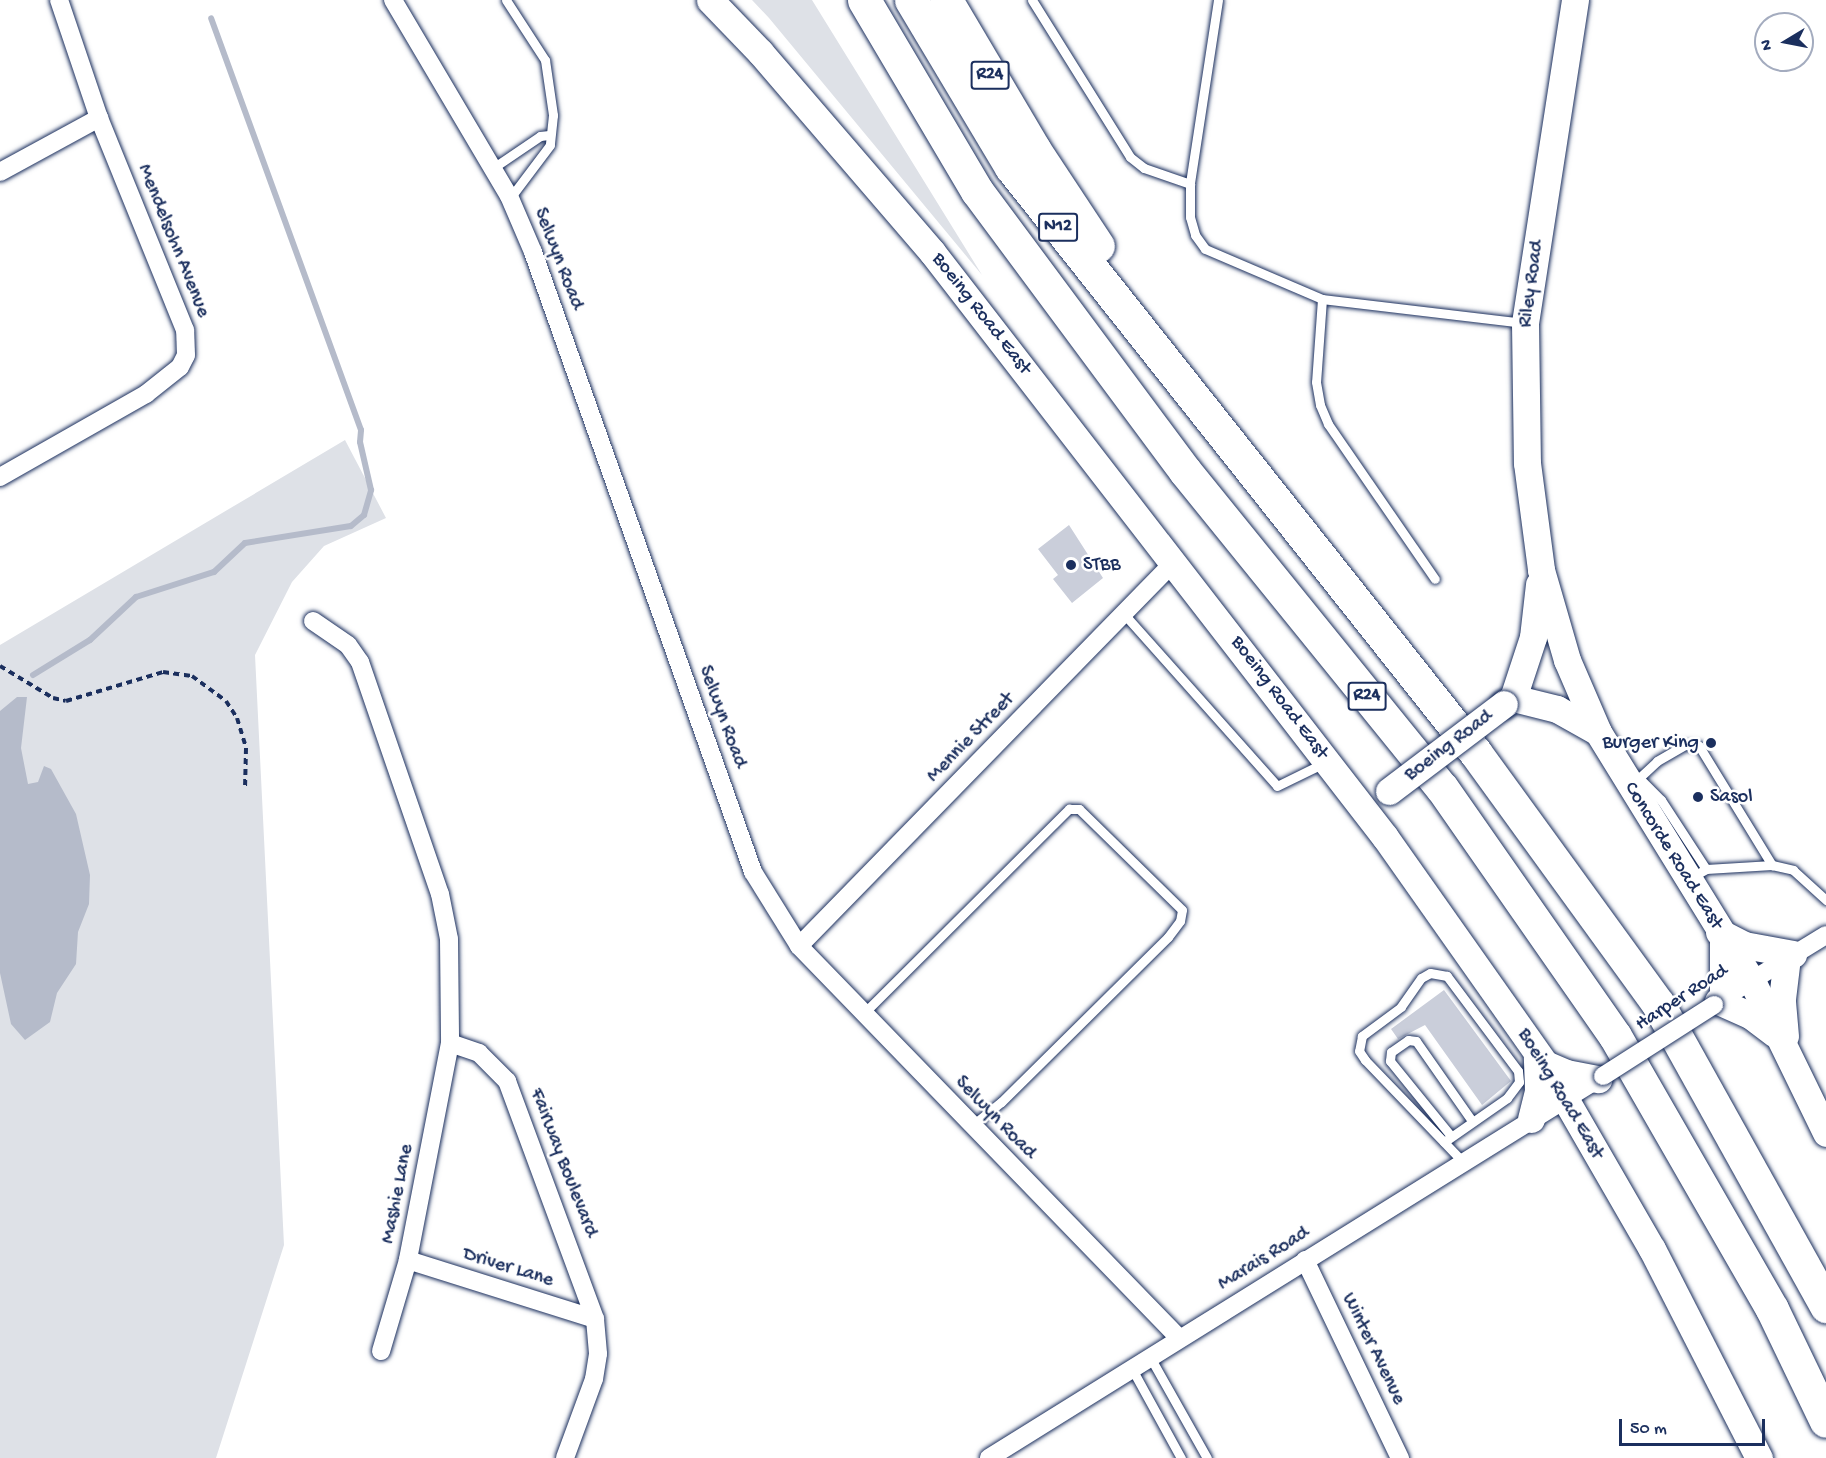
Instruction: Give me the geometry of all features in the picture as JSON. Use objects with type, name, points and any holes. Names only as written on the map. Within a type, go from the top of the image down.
[{"type":"highway","name":"R24","points":[[864,0],[977,191],[1185,471],[1442,788],[1615,1036],[1772,1309],[1826,1421]]},
{"type":"highway","name":"N12","points":[[911,0],[1011,167],[1227,440]]},
{"type":"highway","name":"R24","points":[[946,0],[1034,149],[1227,440],[1475,752],[1658,1004],[1826,1306]]},
{"type":"main road","name":"Boeing Road East","points":[[710,0],[760,52],[932,252],[1174,562],[1384,837],[1540,1057],[1652,1249],[1759,1458]]},
{"type":"main road","name":"Riley Road","points":[[1541,570],[1527,464],[1524,323],[1575,0]]},
{"type":"main road","name":"Boeing Road","points":[[1384,837],[1388,792],[1509,701],[1533,637],[1541,570]]},
{"type":"main road","name":"Concorde Road East","points":[[1541,570],[1567,660],[1598,732],[1630,775],[1696,874],[1721,935],[1752,981],[1826,1133]]},
{"type":"main road","name":"Boeing Road","points":[[1280,701],[1358,784],[1388,792]]},
{"type":"main road","name":"Boeing Road","points":[[1509,701],[1557,709],[1598,732]]},
{"type":"main road","points":[[1721,935],[1744,945],[1790,956],[1782,999],[1783,1045],[1750,1015],[1718,1001],[1721,935]]},
{"type":"main road","points":[[1531,1119],[1538,1090],[1540,1057],[1566,1073],[1598,1079],[1584,1132]]},
{"type":"street","name":"Mendelsohn Avenue","points":[[0,477],[146,394],[180,367],[186,355],[185,330],[99,118],[59,0]]},
{"type":"street","name":"Selwyn Road","points":[[393,0],[510,198],[533,252],[753,872],[799,946],[970,1126],[1179,1338]]},
{"type":"street","points":[[0,172],[99,118]]},
{"type":"street","name":"Mennie Street","points":[[799,946],[1174,562]]},
{"type":"street","points":[[313,621],[348,645],[360,662],[440,894],[449,939],[450,1043]]},
{"type":"street","name":"Harper Road","points":[[1564,1100],[1826,935]]},
{"type":"street","name":"Mashie Lane","points":[[381,1351],[408,1260],[450,1043]]},
{"type":"street","name":"Fairway Boulevard","points":[[450,1043],[479,1053],[507,1081],[595,1318],[598,1354],[594,1379],[565,1458]]},
{"type":"street","name":"Marais Road","points":[[989,1458],[1564,1100]]},
{"type":"street","name":"Driver Lane","points":[[408,1260],[595,1318]]},
{"type":"street","name":"Winter Avenue","points":[[1305,1260],[1400,1458]]},
{"type":"lane","points":[[506,0],[545,60],[553,115],[549,135],[550,145],[510,198]]},
{"type":"lane","points":[[1032,0],[1130,157],[1144,168],[1190,184]]},
{"type":"lane","points":[[1218,0],[1190,184],[1190,218],[1195,235],[1205,249],[1322,299],[1524,323]]},
{"type":"lane","points":[[493,168],[540,136],[549,135]]},
{"type":"lane","points":[[1322,299],[1316,382],[1320,405],[1328,424],[1435,579]]},
{"type":"lane","points":[[1124,614],[1277,786],[1326,762]]},
{"type":"lane","points":[[1772,865],[1699,746],[1690,744],[1630,775],[1652,790],[1696,874],[1772,865],[1794,870],[1826,900]]},
{"type":"lane","points":[[863,1014],[1069,809],[1079,809],[1182,910],[1180,921],[1168,937],[1001,1102],[970,1126]]},
{"type":"lane","points":[[1430,973],[1447,976],[1518,1071],[1516,1090],[1447,1139],[1359,1052],[1362,1036],[1401,1008],[1421,978],[1430,973]]},
{"type":"lane","points":[[1463,1162],[1390,1061],[1391,1052],[1408,1040],[1416,1041],[1472,1121]]},
{"type":"lane","points":[[1150,1358],[1207,1458]]},
{"type":"lane","points":[[1132,1369],[1181,1458]]},
{"type":"path","points":[[0,666],[15,672],[53,698],[83,699],[163,672],[192,676],[226,701],[237,718],[246,748],[245,790]]},
{"type":"shaded area","points":[[752,0],[812,0],[982,275],[769,18]]},
{"type":"shaded area","points":[[345,440],[386,518],[324,546],[292,582],[255,655],[284,1245],[216,1458],[0,1458],[0,645]]},
{"type":"water","points":[[17,697],[27,697],[21,748],[28,784],[38,782],[44,766],[51,769],[76,814],[90,875],[89,904],[78,932],[76,964],[57,993],[50,1022],[25,1040],[11,1024],[0,973],[0,711]]},
{"type":"building","name":"STBB","points":[[1069,525],[1103,578],[1072,603],[1053,579],[1058,575],[1038,549]]},
{"type":"building","points":[[1444,990],[1511,1081],[1482,1105],[1425,1025],[1398,1039],[1391,1029]]},
{"type":"waterway","points":[[33,675],[90,640],[136,597],[214,572],[245,543],[351,526],[364,515],[371,490],[360,442],[361,430],[211,18]]},
{"type":"place","name":"STBB","points":[[1071,565]]},
{"type":"place","name":"Burger King","points":[[1711,743]]},
{"type":"place","name":"Sasol","points":[[1698,797]]}]
